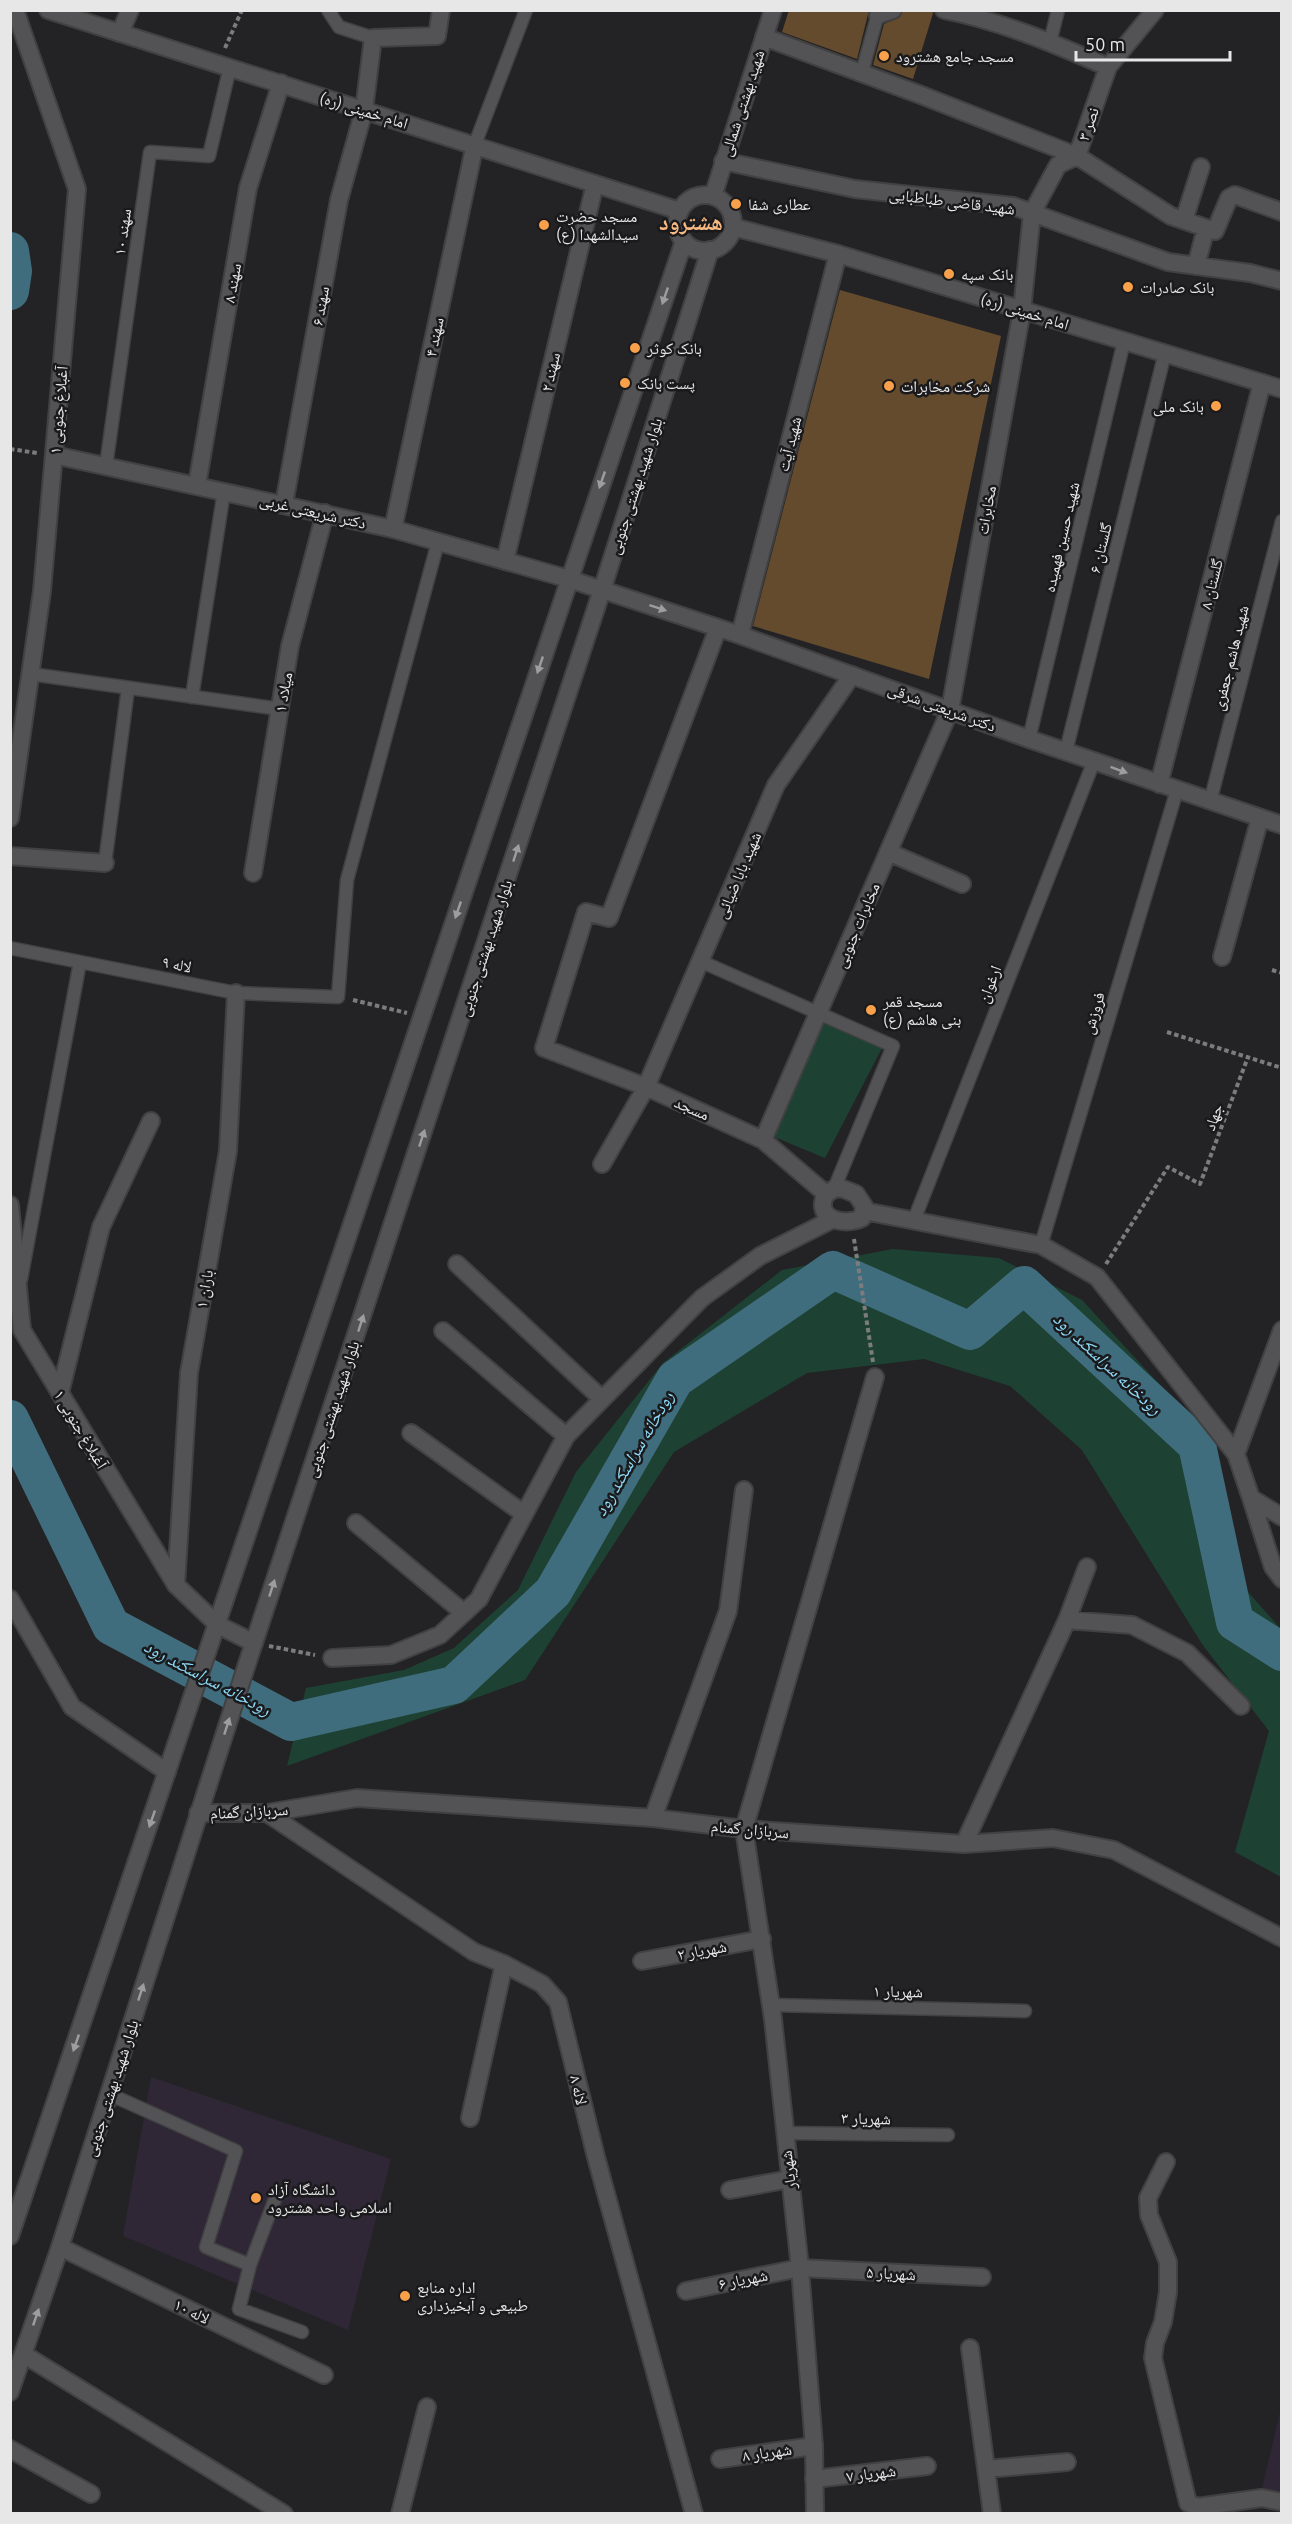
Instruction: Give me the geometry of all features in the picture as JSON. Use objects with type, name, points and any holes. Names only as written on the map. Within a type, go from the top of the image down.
[{"type":"street","name":"آغبلاغ جنوبی ۱","points":[[10,818],[42,591],[77,189],[15,10]]},
{"type":"street","name":"امام خمینی (ره)","points":[[48,10],[475,144],[680,212]]},
{"type":"street","points":[[120,33],[130,10]]},
{"type":"street","points":[[373,39],[437,36],[441,10]]},
{"type":"street","name":"شهید بهشتی شمالی","points":[[713,196],[773,10]]},
{"type":"street","points":[[944,10],[971,15],[1050,42],[1108,67]]},
{"type":"street","name":"نصر ۳","points":[[1022,310],[1032,213],[1058,165],[1077,156],[1108,67],[1155,10]]},
{"type":"street","points":[[764,37],[862,72],[1077,156],[1171,216],[1211,229]]},
{"type":"street","name":"سهند ۶","points":[[284,504],[339,200],[364,110],[373,39]]},
{"type":"street","name":"سهند ۸","points":[[197,485],[248,188],[281,83]]},
{"type":"street","name":"سهند ۴","points":[[393,529],[475,144]]},
{"type":"street","name":"شهید قاضی طباطبایی","points":[[723,161],[855,189],[1013,206],[1168,262],[1250,273],[1281,281]]},
{"type":"street","points":[[1184,220],[1201,167]]},
{"type":"street","name":"سهند ۲","points":[[505,561],[595,184]]},
{"type":"street","points":[[1196,266],[1211,229],[1231,196],[1235,195],[1281,212]]},
{"type":"street","points":[[698,196],[713,196],[726,205],[733,219],[733,226],[726,242],[710,250],[696,249],[684,240],[678,226],[680,212],[690,200],[698,196]]},
{"type":"street","name":"امام خمینی (ره)","points":[[733,226],[838,254],[1281,389]]},
{"type":"street","name":"بلوار شهید بهشتی جنوبی","points":[[169,1768],[684,240]]},
{"type":"street","name":"بلوار شهید بهشتی جنوبی","points":[[10,2392],[60,2247],[246,1667],[602,590],[710,250]]},
{"type":"street","name":"شهید آیت","points":[[740,635],[838,254]]},
{"type":"street","name":"مخابرات","points":[[950,710],[1022,310]]},
{"type":"street","name":"گلستان ۸","points":[[1159,784],[1262,383]]},
{"type":"street","name":"دکتر شریعتی غربی","points":[[54,455],[393,529],[602,590]]},
{"type":"street","name":"میلاد ۱","points":[[252,873],[290,646],[325,513]]},
{"type":"street","name":"دکتر شریعتی شرقی","points":[[602,590],[740,635],[1029,739],[1281,825]]},
{"type":"street","name":"مسجد","points":[[718,628],[609,918],[586,912],[543,1048],[646,1087],[763,1140],[830,1191]]},
{"type":"street","name":"شهيد بابا ضيائی","points":[[602,1164],[646,1087],[777,785],[852,675]]},
{"type":"street","name":"مخابرات جنوبی","points":[[763,1140],[950,710]]},
{"type":"street","points":[[1222,957],[1260,818]]},
{"type":"street","points":[[888,852],[962,884]]},
{"type":"street","points":[[10,856],[105,863]]},
{"type":"street","name":"باران ۱","points":[[176,1585],[189,1374],[228,1151],[236,993]]},
{"type":"street","points":[[60,1393],[101,1227],[151,1120]]},
{"type":"street","points":[[841,1188],[856,1194],[861,1199],[864,1211],[862,1218],[851,1223],[843,1223],[826,1214],[823,1206],[830,1191],[841,1188]]},
{"type":"street","name":"آغبلاغ جنوبی ۱","points":[[10,1205],[20,1288],[22,1330],[176,1585],[218,1625],[254,1643]]},
{"type":"street","points":[[864,1211],[1041,1245],[1097,1277],[1236,1454],[1273,1567],[1281,1579]]},
{"type":"street","points":[[332,1658],[391,1655],[440,1635],[479,1599],[566,1436],[702,1298],[760,1256],[833,1219]]},
{"type":"street","points":[[457,1264],[602,1399]]},
{"type":"street","points":[[1236,1454],[1281,1330]]},
{"type":"street","points":[[443,1331],[566,1436]]},
{"type":"street","points":[[744,1829],[875,1377]]},
{"type":"street","points":[[411,1433],[524,1514]]},
{"type":"street","points":[[653,1818],[728,1611],[744,1490]]},
{"type":"street","points":[[1251,1498],[1281,1517]]},
{"type":"street","points":[[356,1523],[464,1613]]},
{"type":"street","points":[[964,1844],[1067,1620],[1087,1567]]},
{"type":"street","points":[[10,1599],[72,1707],[169,1768],[10,2236]]},
{"type":"street","points":[[1067,1620],[1132,1625],[1187,1653],[1240,1706]]},
{"type":"street","name":"سربازان گمنام","points":[[198,1814],[267,1813],[357,1798],[653,1818],[744,1829],[964,1844],[1053,1838],[1114,1850],[1281,1938]]},
{"type":"street","name":"لاله ۸","points":[[267,1813],[474,1952],[504,1964],[542,1984],[558,2002],[596,2157],[694,2514]]},
{"type":"street","name":"شهریار","points":[[744,1829],[771,2005],[800,2268],[814,2446],[815,2514]]},
{"type":"street","name":"شهریار ۲","points":[[642,1961],[762,1939]]},
{"type":"street","points":[[471,2118],[504,1964]]},
{"type":"street","points":[[1166,2162],[1148,2198],[1149,2215],[1168,2262],[1168,2292],[1153,2358],[1188,2503],[1197,2507],[1262,2498],[1281,2502]]},
{"type":"street","points":[[730,2190],[790,2179]]},
{"type":"street","name":"لاله ۱۰","points":[[60,2247],[324,2375]]},
{"type":"street","name":"شهریار ۵","points":[[800,2268],[982,2277]]},
{"type":"street","name":"شهریار ۶","points":[[686,2291],[800,2268]]},
{"type":"street","points":[[970,2348],[992,2514]]},
{"type":"street","points":[[23,2354],[284,2514]]},
{"type":"street","points":[[400,2514],[427,2407]]},
{"type":"street","name":"شهریار ۸","points":[[720,2459],[814,2446]]},
{"type":"street","points":[[10,2450],[91,2494]]},
{"type":"street","points":[[986,2469],[1067,2462]]},
{"type":"street","name":"شهریار ۷","points":[[814,2480],[927,2466]]},
{"type":"lane","points":[[328,10],[339,27],[373,39]]},
{"type":"lane","points":[[475,144],[526,10]]},
{"type":"lane","points":[[1050,42],[1058,10]]},
{"type":"lane","points":[[862,72],[883,12]]},
{"type":"lane","name":"سهند ۱۰","points":[[106,466],[150,152],[209,156],[224,65]]},
{"type":"lane","name":"شهيد حسین فهمیده","points":[[1029,739],[1124,341]]},
{"type":"lane","name":"گلستان ۶","points":[[1066,751],[1165,353]]},
{"type":"lane","points":[[192,697],[224,491]]},
{"type":"lane","name":"شهيد هاشم جعفری","points":[[1210,802],[1281,521]]},
{"type":"lane","points":[[338,997],[347,880],[438,542]]},
{"type":"lane","points":[[31,674],[280,709]]},
{"type":"lane","points":[[105,863],[128,688]]},
{"type":"lane","name":"ارغوان","points":[[914,1220],[1094,761]]},
{"type":"lane","name":"فروزش","points":[[1041,1245],[1177,790]]},
{"type":"lane","name":"لاله ۹","points":[[10,948],[236,993],[338,997]]},
{"type":"lane","points":[[700,961],[893,1046],[830,1191]]},
{"type":"lane","points":[[20,1288],[80,962]]},
{"type":"lane","name":"شهریار ۱","points":[[771,2005],[1025,2011]]},
{"type":"lane","points":[[109,2094],[236,2151],[206,2247],[249,2265]]},
{"type":"lane","name":"شهریار ۳","points":[[784,2133],[948,2135]]},
{"type":"lane","points":[[278,2191],[249,2265],[239,2308],[302,2332]]},
{"type":"path","points":[[224,65],[242,10]]},
{"type":"path","points":[[10,449],[54,455]]},
{"type":"path","points":[[1272,970],[1281,973]]},
{"type":"path","points":[[338,997],[422,1017]]},
{"type":"path","points":[[1167,1032],[1281,1068]]},
{"type":"path","name":"جهاد","points":[[1097,1277],[1168,1167],[1200,1184],[1248,1057]]},
{"type":"path","points":[[851,1223],[875,1377]]},
{"type":"path","points":[[254,1643],[332,1658]]},
{"type":"shaded area","name":"دانشگاه آزاد اسلامی واحد هشترود","points":[[151,2077],[391,2159],[348,2330],[123,2236]]},
{"type":"shaded area","points":[[1281,2408],[1282,2492],[1262,2488]]},
{"type":"green space","points":[[825,1020],[882,1048],[825,1158],[772,1136]]},
{"type":"green space","points":[[893,1249],[999,1258],[1082,1300],[1203,1432],[1248,1592],[1281,1629],[1281,1877],[1235,1852],[1269,1731],[1202,1644],[1082,1450],[1010,1386],[924,1359],[807,1373],[674,1452],[525,1680],[287,1766],[306,1688],[404,1670],[454,1648],[518,1590],[576,1472],[663,1363],[782,1270]]},
{"type":"building","points":[[789,10],[869,10],[857,59],[782,32]]},
{"type":"building","points":[[903,10],[934,10],[913,79],[873,65],[884,24],[900,17]]},
{"type":"building","points":[[840,290],[1001,336],[929,679],[753,626]]},
{"type":"waterway","points":[[10,251],[13,271],[10,291]]},
{"type":"waterway","name":"رودخانه سراسکند رود","points":[[10,1419],[111,1626],[291,1722],[454,1685],[553,1592],[675,1379],[833,1270],[970,1331],[1024,1285],[1197,1445],[1235,1622],[1282,1652]]},
{"type":"place","name":"مسجد جامع هشترود","points":[[884,56]]},
{"type":"place","name":"عطاری شفا","points":[[736,204]]},
{"type":"place","name":"مسجد حضرت سیدالشهدا (ع)","points":[[544,225]]},
{"type":"place","name":"بانک سپه","points":[[949,274]]},
{"type":"place","name":"بانک صادرات","points":[[1128,287]]},
{"type":"place","name":"بانک کوثر","points":[[635,348]]},
{"type":"place","name":"پست بانک","points":[[625,383]]},
{"type":"place","name":"شرکت مخابرات","points":[[889,386]]},
{"type":"place","name":"بانک ملی","points":[[1216,406]]},
{"type":"place","name":"مسجد قمر بنی هاشم (ع)","points":[[871,1010]]},
{"type":"place","name":"دانشگاه آزاد اسلامی واحد هشترود","points":[[256,2198]]},
{"type":"place","name":"اداره منابع طبیعی و آبخیزداری","points":[[405,2296]]},
{"type":"district","name":"هشترود","points":[[691,221]]}]
